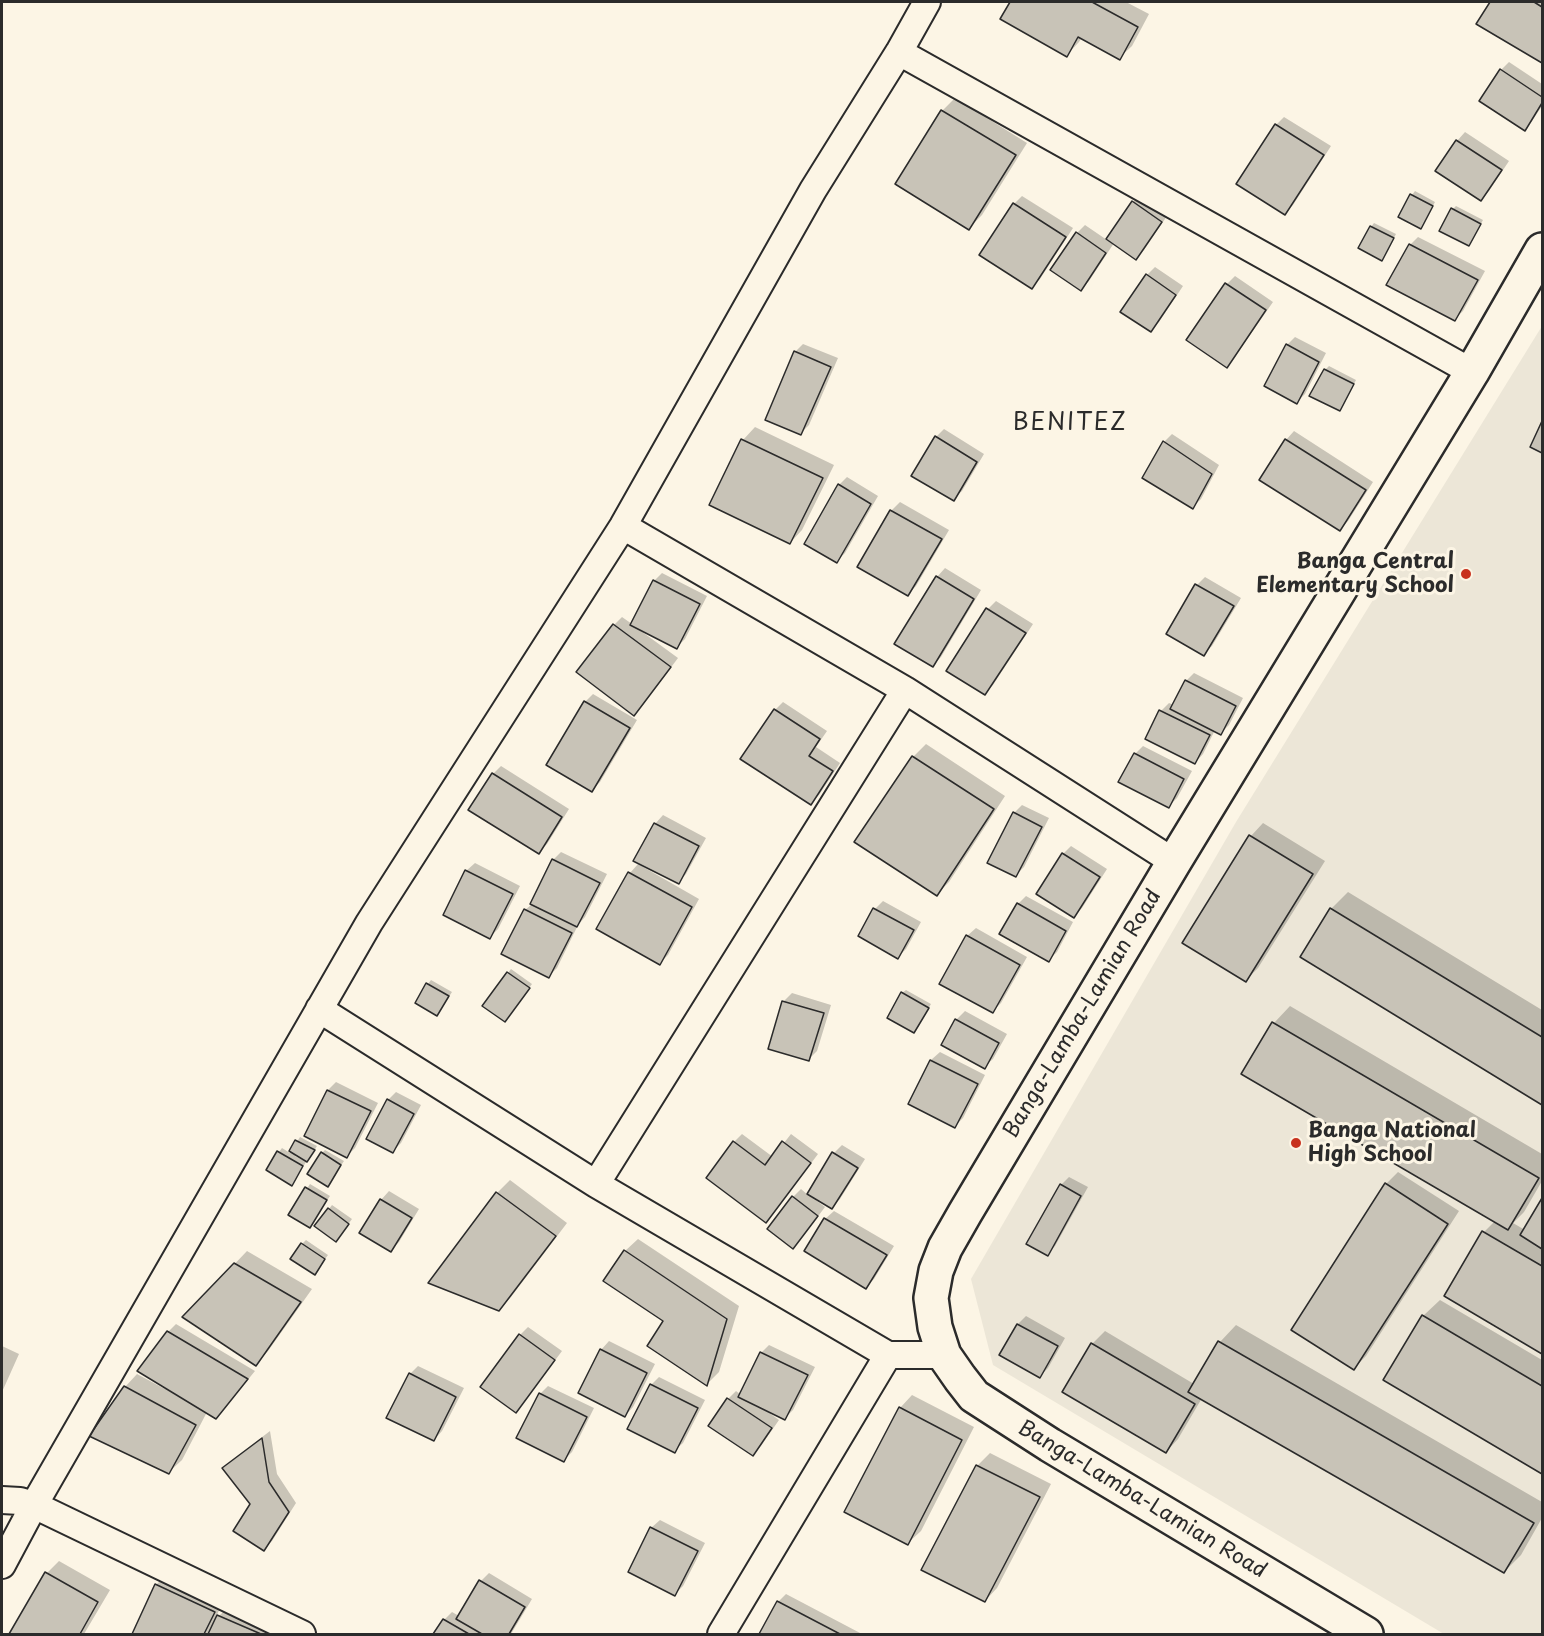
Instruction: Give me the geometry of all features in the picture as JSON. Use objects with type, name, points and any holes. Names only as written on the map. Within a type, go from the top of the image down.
[{"type":"main road","name":"Banga-Lamba-Lamian Road","points":[[1366,1635],[1050,1445],[974,1396],[944,1355],[934,1327],[931,1299],[936,1271],[945,1248],[1076,1024],[1472,372],[1542,250]]},
{"type":"street","points":[[2,1565],[34,1505],[369,922],[623,526],[813,190],[927,2]]},
{"type":"street","points":[[898,52],[1472,372]]},
{"type":"street","points":[[623,526],[905,690],[1174,862]]},
{"type":"street","points":[[596,1184],[905,690]]},
{"type":"street","points":[[319,1009],[596,1184],[888,1355],[944,1355]]},
{"type":"street","points":[[721,1635],[888,1355]]},
{"type":"street","points":[[2,1500],[34,1505],[302,1635]]},
{"type":"shaded area","name":"Banga National High School","points":[[1542,326],[1542,1634],[1444,1634],[993,1365],[971,1279],[1236,822]]},
{"type":"building","points":[[1010,2],[1092,2],[1138,27],[1120,60],[1078,37],[1067,57],[1000,19]]},
{"type":"building","points":[[1490,2],[1534,2],[1542,7],[1542,63],[1476,24]]},
{"type":"building","points":[[1500,69],[1542,97],[1542,103],[1525,131],[1479,101]]},
{"type":"building","points":[[941,110],[1016,155],[969,230],[895,184]]},
{"type":"building","points":[[1275,124],[1324,155],[1285,215],[1236,184]]},
{"type":"building","points":[[1456,140],[1502,170],[1481,201],[1435,171]]},
{"type":"building","points":[[1410,194],[1433,206],[1421,229],[1398,217]]},
{"type":"building","points":[[1132,201],[1162,222],[1136,260],[1106,239]]},
{"type":"building","points":[[1013,203],[1066,237],[1032,289],[979,255]]},
{"type":"building","points":[[1451,208],[1481,224],[1469,246],[1439,231]]},
{"type":"building","points":[[1370,226],[1394,238],[1382,261],[1358,248]]},
{"type":"building","points":[[1076,232],[1106,253],[1081,291],[1050,270]]},
{"type":"building","points":[[1409,244],[1478,280],[1455,321],[1386,285]]},
{"type":"building","points":[[1146,274],[1176,295],[1151,332],[1120,312]]},
{"type":"building","points":[[1225,283],[1266,310],[1227,368],[1186,340]]},
{"type":"building","points":[[1286,344],[1319,362],[1297,404],[1264,386]]},
{"type":"building","points":[[794,351],[831,367],[801,435],[765,420]]},
{"type":"building","points":[[1324,369],[1354,384],[1340,411],[1309,396]]},
{"type":"building","points":[[1542,421],[1542,453],[1530,447]]},
{"type":"building","points":[[935,436],[977,462],[954,501],[911,476]]},
{"type":"building","points":[[741,439],[823,478],[790,544],[709,505]]},
{"type":"building","points":[[1285,439],[1366,490],[1340,531],[1259,480]]},
{"type":"building","points":[[1163,441],[1212,474],[1193,509],[1142,478]]},
{"type":"building","points":[[838,484],[871,504],[837,563],[804,544]]},
{"type":"building","points":[[890,510],[942,539],[908,596],[857,567]]},
{"type":"building","points":[[936,576],[974,599],[933,667],[894,644]]},
{"type":"building","points":[[653,580],[700,604],[677,649],[630,625]]},
{"type":"building","points":[[1195,584],[1234,606],[1204,656],[1166,634]]},
{"type":"building","points":[[986,608],[1026,633],[985,695],[946,671]]},
{"type":"building","points":[[613,624],[671,667],[634,716],[576,672]]},
{"type":"building","points":[[1185,680],[1236,706],[1221,735],[1170,709]]},
{"type":"building","points":[[584,701],[630,728],[592,792],[546,765]]},
{"type":"building","points":[[774,709],[820,739],[809,756],[833,771],[811,805],[740,759]]},
{"type":"building","points":[[1159,710],[1210,735],[1195,764],[1145,739]]},
{"type":"building","points":[[1134,753],[1184,779],[1169,808],[1118,782]]},
{"type":"building","points":[[912,756],[994,809],[937,896],[854,842]]},
{"type":"building","points":[[492,773],[562,817],[539,854],[468,810]]},
{"type":"building","points":[[1013,812],[1042,827],[1016,877],[987,863]]},
{"type":"building","points":[[654,823],[699,846],[679,884],[633,861]]},
{"type":"building","points":[[1249,835],[1313,874],[1246,982],[1182,943]]},
{"type":"building","points":[[1062,853],[1100,877],[1074,918],[1036,894]]},
{"type":"building","points":[[552,859],[600,883],[577,927],[530,904]]},
{"type":"building","points":[[465,870],[513,894],[490,939],[443,915]]},
{"type":"building","points":[[628,872],[692,907],[660,965],[596,929]]},
{"type":"building","points":[[1017,903],[1066,931],[1049,962],[999,934]]},
{"type":"building","points":[[873,908],[914,930],[898,959],[858,936]]},
{"type":"building","points":[[1330,908],[1542,1037],[1542,1105],[1300,957]]},
{"type":"building","points":[[524,909],[572,933],[549,978],[501,954]]},
{"type":"building","points":[[966,935],[1020,965],[993,1013],[939,984]]},
{"type":"building","points":[[507,972],[530,988],[505,1022],[482,1006]]},
{"type":"building","points":[[426,983],[449,996],[437,1016],[415,1003]]},
{"type":"building","points":[[901,992],[929,1008],[914,1033],[887,1018]]},
{"type":"building","points":[[782,1001],[824,1013],[809,1061],[768,1049]]},
{"type":"building","points":[[955,1019],[999,1043],[985,1069],[941,1045]]},
{"type":"building","points":[[1272,1022],[1539,1178],[1508,1230],[1241,1074]]},
{"type":"building","points":[[930,1060],[978,1084],[955,1128],[908,1104]]},
{"type":"building","points":[[327,1090],[371,1111],[347,1158],[304,1136]]},
{"type":"building","points":[[387,1099],[414,1114],[393,1153],[366,1139]]},
{"type":"building","points":[[295,1140],[315,1150],[307,1162],[289,1151]]},
{"type":"building","points":[[733,1141],[765,1165],[782,1141],[811,1163],[766,1223],[706,1178]]},
{"type":"building","points":[[277,1151],[303,1166],[292,1186],[266,1170]]},
{"type":"building","points":[[321,1152],[341,1165],[328,1187],[307,1174]]},
{"type":"building","points":[[832,1152],[858,1168],[832,1209],[807,1194]]},
{"type":"building","points":[[1385,1183],[1448,1224],[1354,1370],[1291,1330]]},
{"type":"building","points":[[1060,1184],[1081,1196],[1048,1256],[1026,1244]]},
{"type":"building","points":[[305,1187],[327,1200],[310,1228],[288,1215]]},
{"type":"building","points":[[496,1192],[556,1236],[499,1311],[428,1283]]},
{"type":"building","points":[[792,1196],[818,1216],[793,1249],[767,1229]]},
{"type":"building","points":[[1542,1198],[1542,1249],[1520,1235]]},
{"type":"building","points":[[380,1199],[412,1218],[391,1252],[359,1233]]},
{"type":"building","points":[[328,1208],[349,1224],[336,1242],[314,1226]]},
{"type":"building","points":[[824,1218],[887,1255],[866,1289],[804,1251]]},
{"type":"building","points":[[1482,1231],[1542,1266],[1542,1354],[1444,1296]]},
{"type":"building","points":[[301,1243],[325,1259],[315,1275],[290,1259]]},
{"type":"building","points":[[624,1250],[727,1319],[707,1386],[647,1346],[663,1321],[603,1281]]},
{"type":"building","points":[[234,1263],[301,1302],[256,1366],[182,1317]]},
{"type":"building","points":[[1422,1315],[1542,1386],[1542,1474],[1383,1380]]},
{"type":"building","points":[[1017,1324],[1058,1346],[1040,1378],[999,1355]]},
{"type":"building","points":[[167,1331],[248,1379],[216,1419],[137,1371]]},
{"type":"building","points":[[519,1334],[555,1360],[516,1413],[480,1387]]},
{"type":"building","points":[[1218,1341],[1534,1523],[1504,1573],[1188,1392]]},
{"type":"building","points":[[1091,1343],[1195,1404],[1166,1453],[1062,1392]]},
{"type":"building","points":[[600,1349],[647,1373],[625,1417],[578,1393]]},
{"type":"building","points":[[760,1352],[808,1375],[785,1420],[738,1397]]},
{"type":"building","points":[[409,1373],[456,1397],[434,1441],[386,1418]]},
{"type":"building","points":[[650,1384],[698,1408],[675,1453],[627,1429]]},
{"type":"building","points":[[124,1386],[196,1425],[169,1474],[89,1436]]},
{"type":"building","points":[[539,1393],[587,1417],[564,1462],[516,1438]]},
{"type":"building","points":[[727,1398],[772,1428],[753,1456],[708,1426]]},
{"type":"building","points":[[899,1407],[962,1440],[908,1545],[844,1512]]},
{"type":"building","points":[[262,1438],[269,1482],[289,1512],[264,1551],[233,1531],[250,1504],[222,1468]]},
{"type":"building","points":[[976,1465],[1040,1497],[985,1602],[921,1570]]},
{"type":"building","points":[[650,1527],[698,1551],[675,1596],[628,1572]]},
{"type":"building","points":[[45,1572],[98,1602],[80,1634],[9,1634]]},
{"type":"building","points":[[479,1580],[525,1607],[509,1634],[482,1634],[456,1619]]},
{"type":"building","points":[[155,1584],[215,1612],[204,1634],[132,1634]]},
{"type":"building","points":[[777,1601],[840,1634],[759,1634]]},
{"type":"building","points":[[217,1615],[261,1634],[208,1634]]},
{"type":"building","points":[[443,1619],[469,1634],[433,1634]]},
{"type":"place","name":"Banga Central Elementary School","points":[[1466,574]]},
{"type":"place","name":"Banga National High School","points":[[1296,1143]]},
{"type":"district","name":"BENITEZ","points":[[1070,423]]}]
